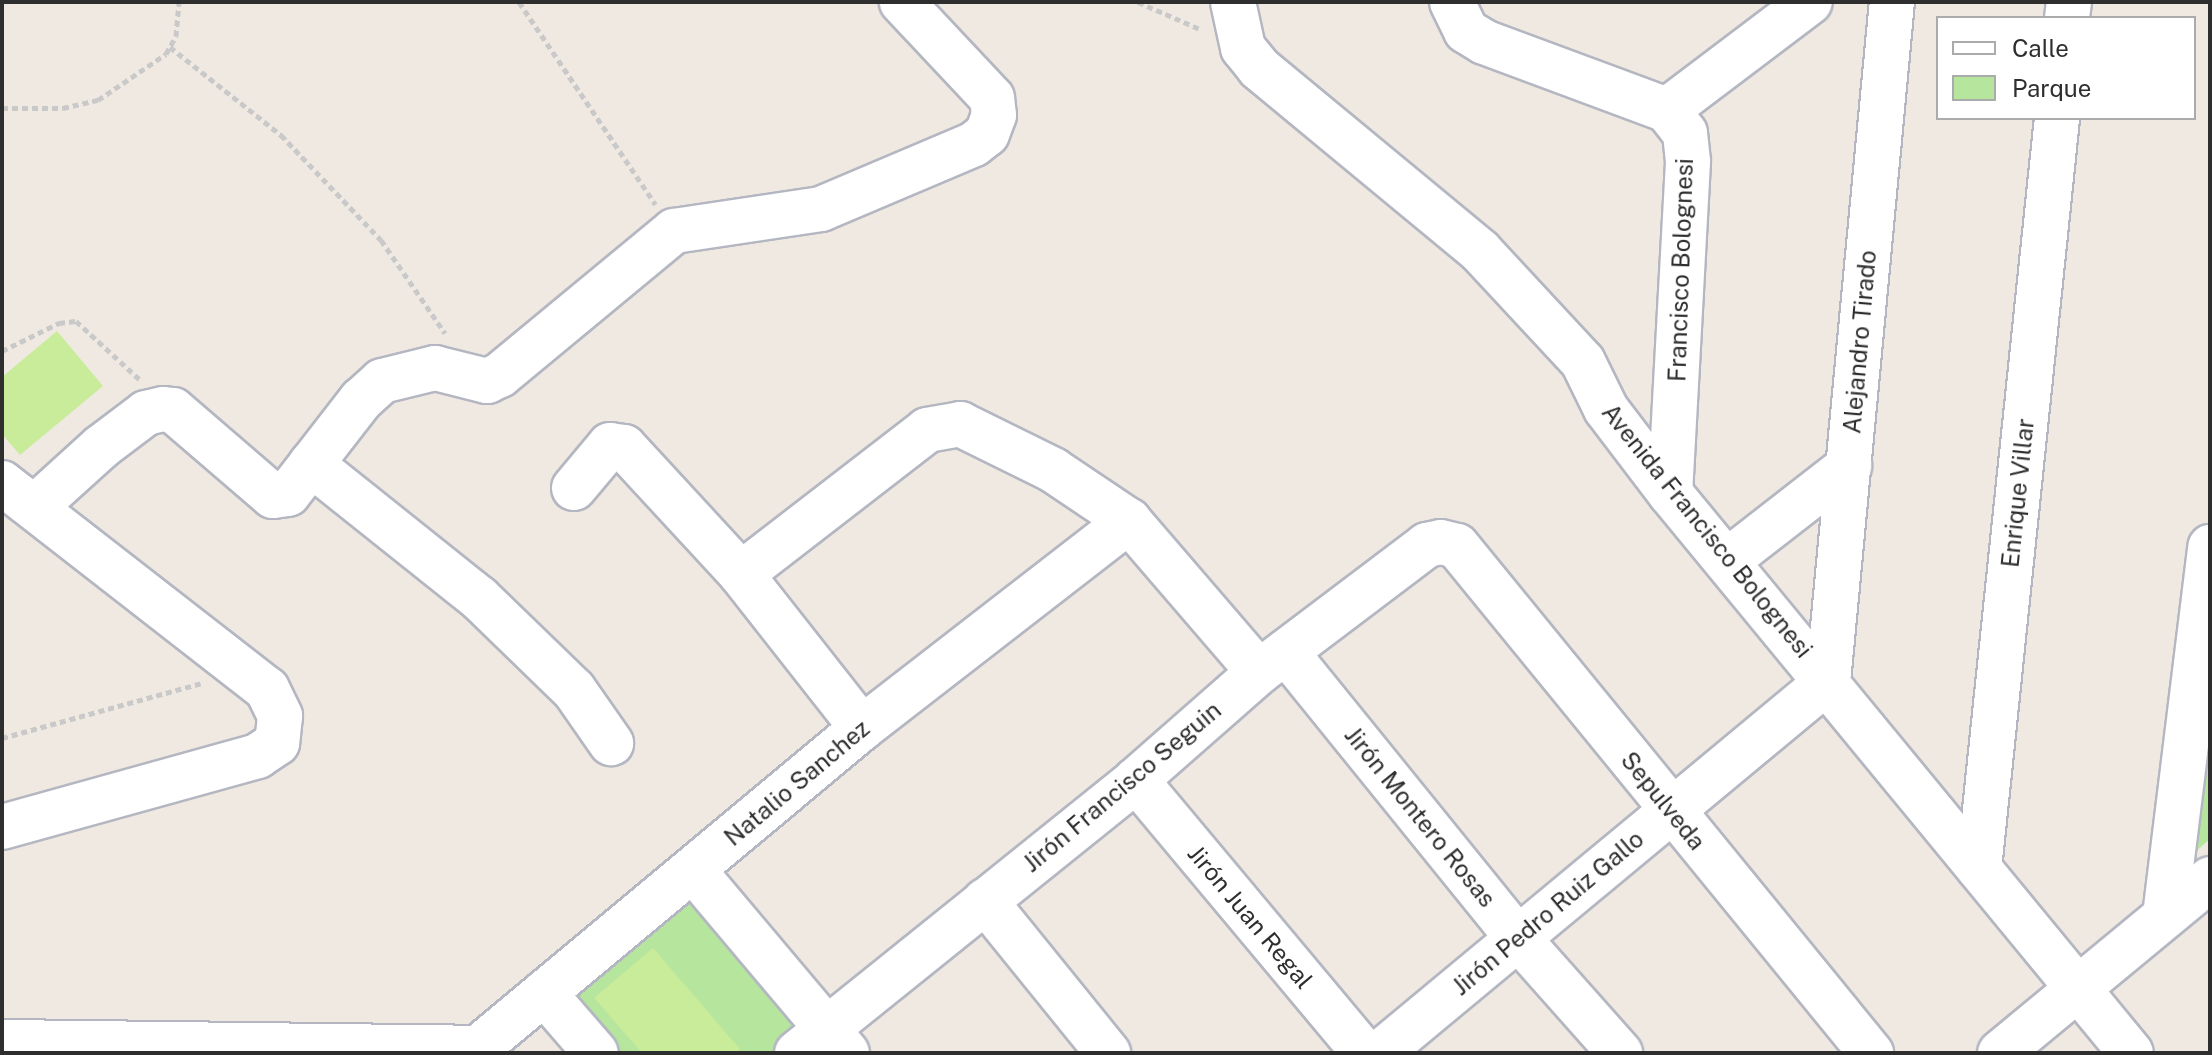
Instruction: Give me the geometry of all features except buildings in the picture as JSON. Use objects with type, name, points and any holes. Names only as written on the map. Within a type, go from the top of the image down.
[{"type":"street","points":[[2,827],[258,756],[277,743],[280,716],[267,689],[19,495],[146,413],[173,410],[273,496],[288,494],[382,381],[416,370],[451,370],[487,381],[500,375],[674,231],[821,209],[938,162],[987,134],[994,115],[992,98],[902,2]]},
{"type":"street","points":[[1233,2],[1243,48]]},
{"type":"street","points":[[1452,2],[1466,31],[1484,42],[1667,110],[1810,2]]},
{"type":"street","name":"Alejandro Tirado","points":[[1828,681],[1892,2]]},
{"type":"street","name":"Avenida Francisco Bolognesi","points":[[1243,48],[1259,68],[1508,278],[1583,362],[1606,409],[1670,493],[1828,681],[2131,1053]]},
{"type":"street","name":"Francisco Bolognesi","points":[[1667,110],[1685,133],[1688,162],[1670,493]]},
{"type":"street","name":"Enrique Villar","points":[[1979,868],[2057,120]]},
{"type":"street","name":"Jirón Montero Rosas","points":[[741,574],[927,430],[943,425],[981,431],[1129,521],[1272,662],[1620,1053]]},
{"type":"street","points":[[574,488],[610,445],[624,447],[741,574],[862,728]]},
{"type":"street","points":[[311,464],[479,598],[574,690],[611,743]]},
{"type":"street","points":[[1727,561],[1849,466]]},
{"type":"street","name":"Natalio Sanchez","points":[[475,1051],[862,728],[1129,521]]},
{"type":"street","name":"Jirón Francisco Seguin","points":[[823,1045],[985,901],[1136,780],[1272,662],[1427,545],[1457,546]]},
{"type":"street","name":"Sepulveda","points":[[1457,546],[1871,1053]]},
{"type":"street","points":[[2165,916],[2206,622],[2210,547]]},
{"type":"street","name":"Jirón Pedro Ruiz Gallo","points":[[1380,1053],[1828,681]]},
{"type":"street","name":"Jirón Juan Regal","points":[[1136,780],[1364,1053]]},
{"type":"street","points":[[693,870],[823,1045]]},
{"type":"street","points":[[2000,1053],[2210,879]]},
{"type":"street","points":[[985,901],[1108,1053]]},
{"type":"street","points":[[544,993],[596,1053]]},
{"type":"street","points":[[8,1046],[475,1051]]},
{"type":"path","points":[[2,108],[63,108],[98,100],[170,47],[179,2]]},
{"type":"path","points":[[519,2],[674,231]]},
{"type":"path","points":[[1138,2],[1243,48]]},
{"type":"path","points":[[170,47],[281,135],[381,240],[456,349],[451,370]]},
{"type":"path","points":[[2,351],[59,323],[76,321],[173,410]]},
{"type":"path","points":[[2,738],[244,671]]},
{"type":"green space","points":[[57,331],[103,386],[20,455],[2,434],[2,377]]},
{"type":"green space","points":[[2210,642],[2210,839],[2186,860]]},
{"type":"green space","points":[[692,890],[804,1028],[773,1053],[618,1053],[566,990]]},
{"type":"green space","points":[[653,948],[740,1049],[736,1053],[642,1053],[594,998]]}]
